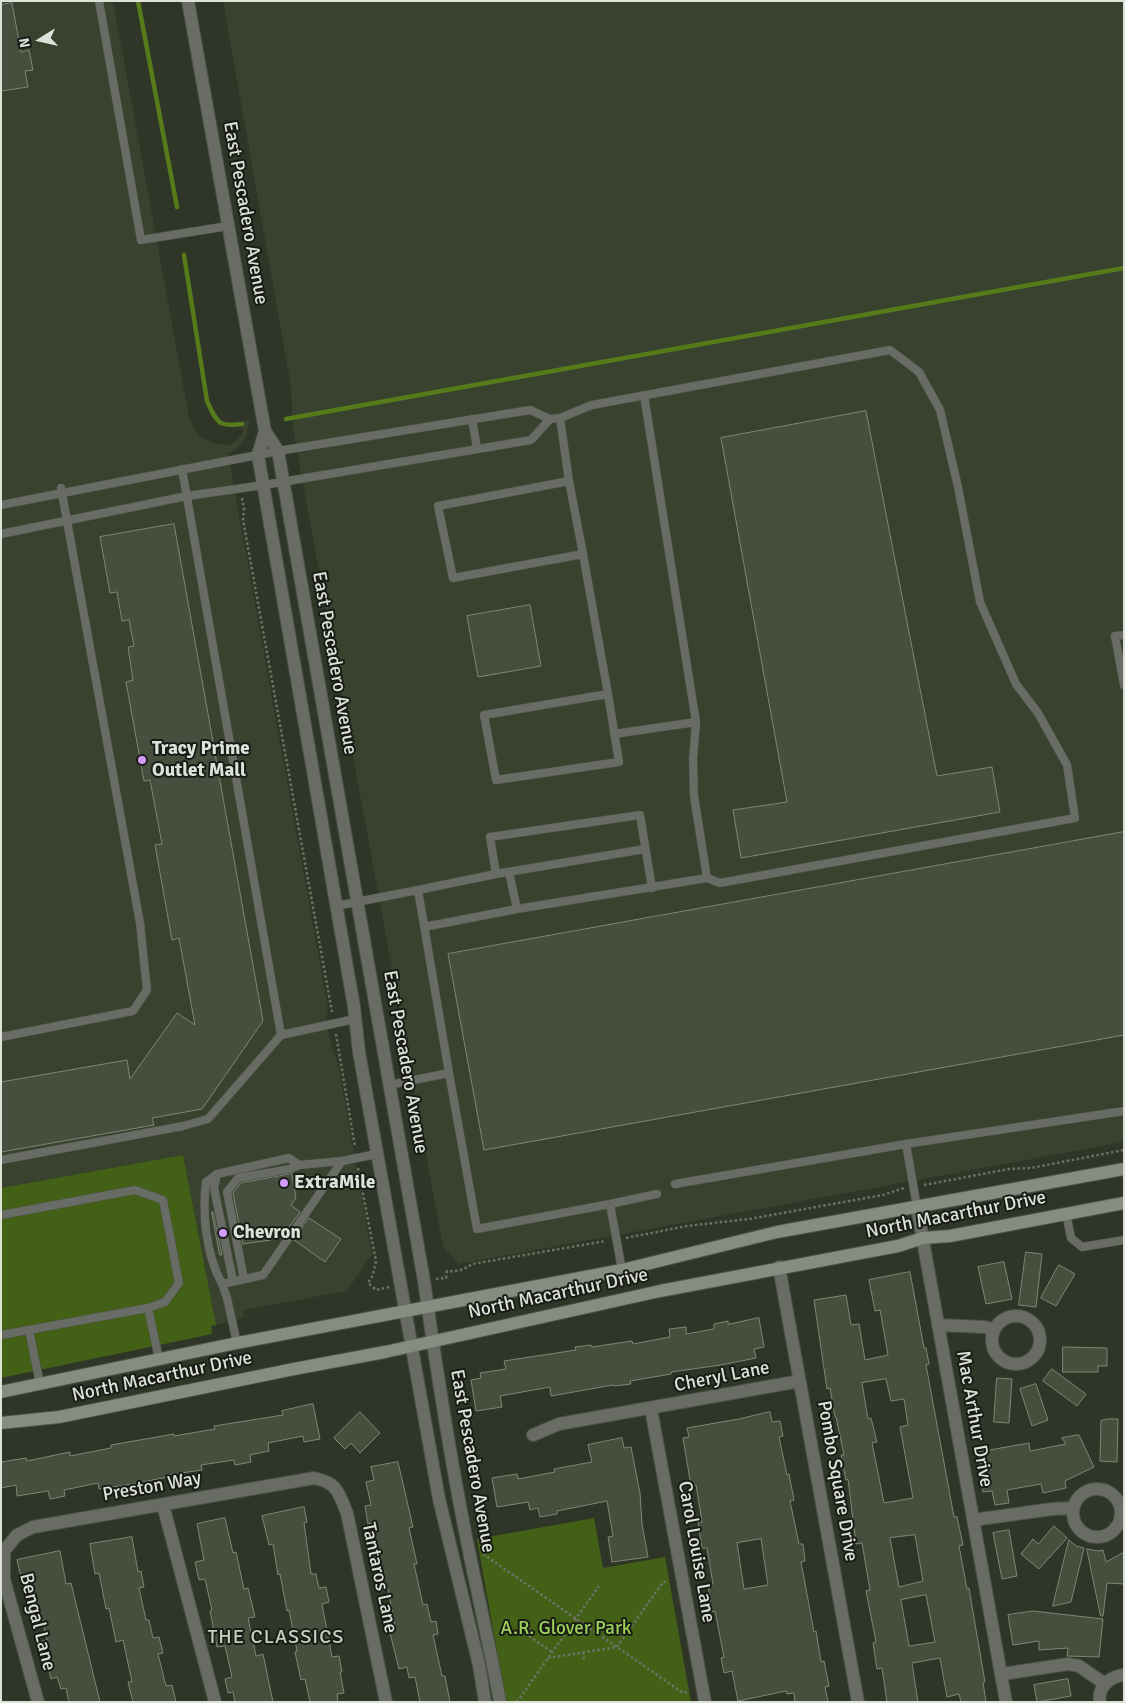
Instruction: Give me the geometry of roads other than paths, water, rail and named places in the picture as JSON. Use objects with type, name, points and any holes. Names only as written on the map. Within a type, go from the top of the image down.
[{"type":"main road","name":"North Macarthur Drive","points":[[1,1392],[237,1343],[622,1270],[777,1232],[1124,1169]]},
{"type":"main road","name":"North Macarthur Drive","points":[[1,1423],[59,1417],[411,1346],[660,1290],[898,1246],[923,1238],[950,1236],[1124,1203]]},
{"type":"street","name":"East Pescadero Avenue","points":[[188,1],[265,431],[278,451],[428,1307],[437,1376],[470,1556],[486,1625],[500,1702]]},
{"type":"street","name":"East Pescadero Avenue","points":[[265,431],[258,455],[336,906],[359,1052],[439,1499],[479,1665],[485,1702]]},
{"type":"street","name":"Mac Arthur Drive","points":[[917,1207],[1006,1702]]},
{"type":"street","name":"Pombo Square Drive","points":[[779,1267],[858,1702]]},
{"type":"street","name":"Mac Arthur Drive","points":[[938,1325],[985,1327],[994,1330]]},
{"type":"street","name":"Cheryl Lane","points":[[533,1435],[559,1424],[800,1381]]},
{"type":"street","name":"Carol Louise Lane","points":[[651,1409],[703,1696]]},
{"type":"street","name":"Preston Way","points":[[4,1551],[17,1535],[33,1528],[314,1478]]},
{"type":"street","name":"Tantaros Lane","points":[[314,1478],[329,1481],[339,1494],[347,1513],[386,1702]]},
{"type":"street","points":[[163,1504],[215,1702]]},
{"type":"street","points":[[973,1520],[1072,1508]]},
{"type":"street","name":"Bengal Lane","points":[[4,1551],[4,1579],[38,1702]]},
{"type":"street","points":[[1002,1674],[1068,1664],[1079,1666],[1105,1684]]},
{"type":"street","points":[[1100,1702],[1099,1697],[1108,1680],[1124,1675]]},
{"type":"lane","points":[[99,1],[141,240],[228,226]]},
{"type":"lane","points":[[1,505],[61,491],[278,451],[530,410],[550,419],[560,418],[592,404],[890,350],[919,372],[940,410],[958,487],[980,602],[1016,684],[1038,713],[1067,765],[1075,818],[720,883],[707,878],[517,909],[424,927]]},
{"type":"lane","points":[[644,395],[696,722],[693,759],[694,796],[707,878]]},
{"type":"lane","points":[[560,418],[569,481],[608,694],[619,762],[496,780],[484,715],[608,694]]},
{"type":"lane","points":[[1,534],[187,496],[283,482],[531,440],[550,419]]},
{"type":"lane","points":[[472,420],[477,448]]},
{"type":"lane","points":[[182,469],[281,1035]]},
{"type":"lane","points":[[569,481],[438,506],[453,578],[583,554]]},
{"type":"lane","points":[[1,1037],[133,1011],[147,990],[140,923],[61,491]]},
{"type":"lane","points":[[1124,634],[1115,636],[1124,685]]},
{"type":"lane","points":[[614,734],[696,722]]},
{"type":"lane","points":[[496,874],[490,837],[640,815],[652,888]]},
{"type":"lane","points":[[336,906],[496,874],[645,849]]},
{"type":"lane","points":[[509,872],[517,909]]},
{"type":"lane","points":[[418,890],[477,1229],[657,1194]]},
{"type":"lane","points":[[1,1160],[183,1126],[208,1119],[281,1035],[355,1019]]},
{"type":"lane","points":[[389,1085],[449,1073]]},
{"type":"lane","points":[[675,1184],[906,1144],[1124,1111]]},
{"type":"lane","points":[[906,1144],[917,1207]]},
{"type":"lane","points":[[244,1279],[227,1192],[238,1178],[290,1169],[299,1165],[342,1161],[377,1154]]},
{"type":"lane","points":[[237,1343],[222,1284],[212,1259],[206,1230],[204,1200],[206,1182],[217,1174],[289,1158],[299,1165]]},
{"type":"lane","points":[[222,1284],[263,1276],[342,1161]]},
{"type":"lane","points":[[217,1174],[214,1188],[233,1281]]},
{"type":"lane","points":[[1,1215],[135,1190],[163,1200],[179,1283],[165,1302],[148,1308],[1,1335]]},
{"type":"lane","points":[[610,1204],[622,1270]]},
{"type":"lane","points":[[1066,1213],[1071,1238],[1082,1247],[1124,1240]]},
{"type":"lane","points":[[148,1308],[159,1359]]},
{"type":"lane","points":[[29,1330],[40,1384]]},
{"type":"waterway","points":[[138,1],[177,207]]},
{"type":"waterway","points":[[184,255],[207,401],[219,422],[227,425],[242,424]]},
{"type":"waterway","points":[[286,419],[1124,268]]},
{"type":"place","name":"Tracy Prime Outlet Mall","points":[[142,760]]},
{"type":"place","name":"ExtraMile","points":[[284,1183]]},
{"type":"place","name":"Chevron","points":[[223,1233]]},
{"type":"district","name":"THE CLASSICS","points":[[276,1638]]},
{"type":"park label","name":"A.R. Glover Park","points":[[566,1629]]}]
